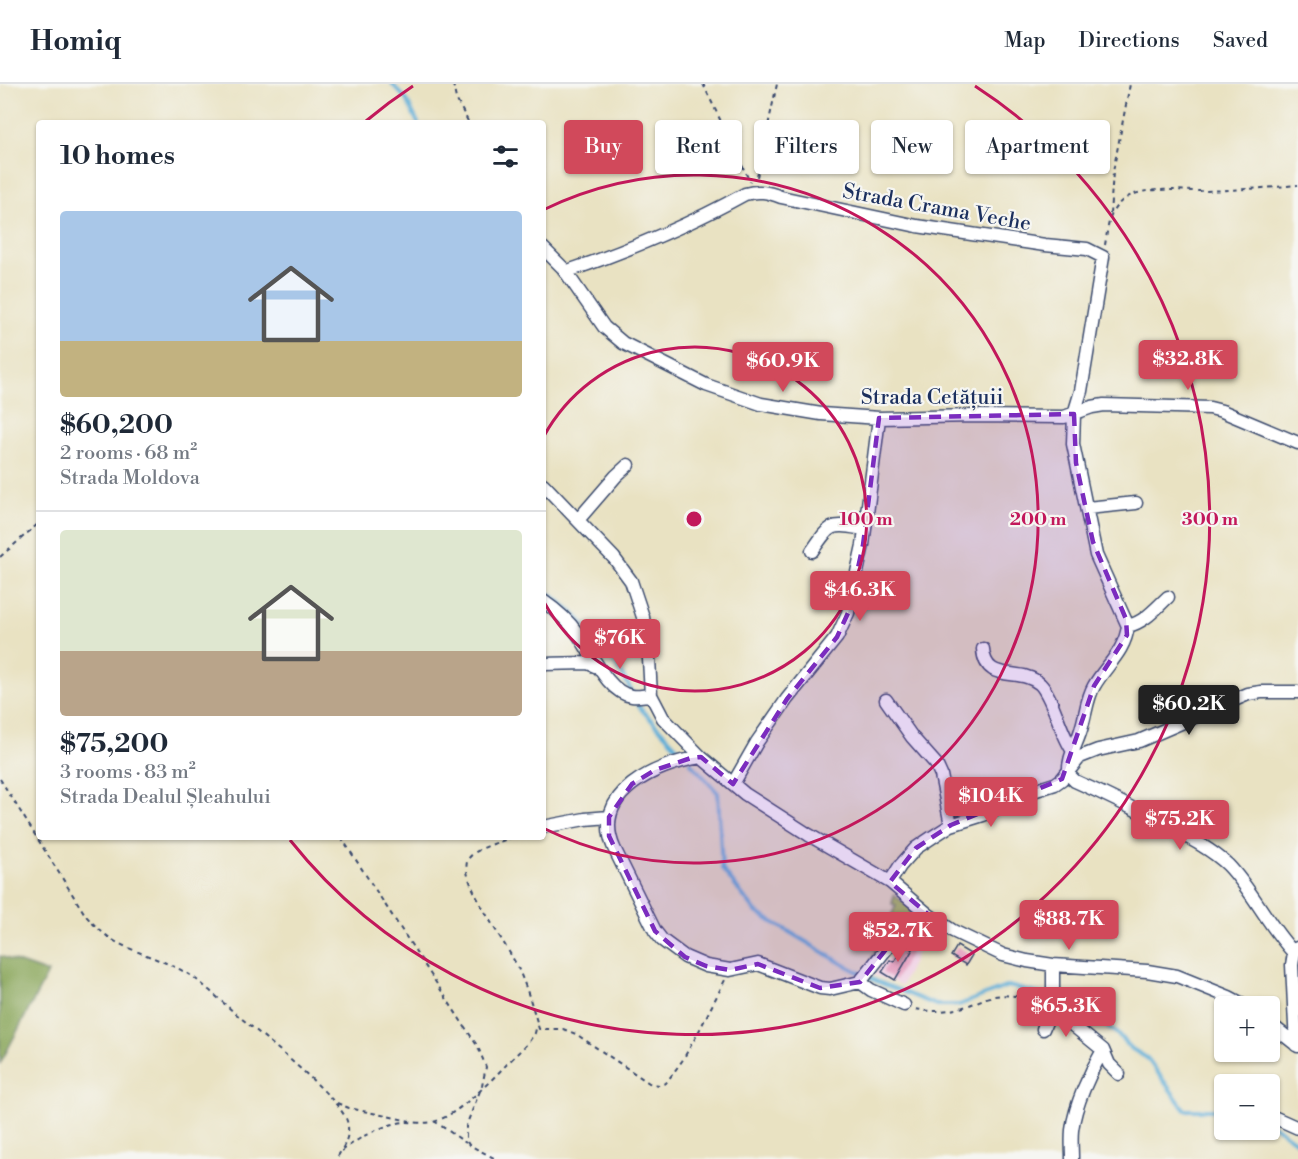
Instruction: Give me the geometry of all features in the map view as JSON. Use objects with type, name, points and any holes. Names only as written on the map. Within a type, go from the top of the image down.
[{"type":"street","name":"Strada Crama Veche","points":[[754,191],[916,226],[1087,249],[1103,257]]},
{"type":"street","points":[[566,272],[669,231],[754,191]]},
{"type":"street","name":"Strada Cetățuii","points":[[546,251],[566,272],[604,327],[622,343],[705,385],[760,404],[821,414],[879,418],[962,416],[1054,418],[1104,405],[1210,408],[1298,443]]},
{"type":"street","points":[[1103,257],[1081,392],[1074,414],[1073,444],[1096,555],[1128,626],[1123,646],[1094,686],[1079,737],[1072,751],[1069,775],[1075,781],[1139,811],[1203,846],[1218,857],[1239,879],[1283,942],[1296,950],[1292,965],[1297,1046]]},
{"type":"street","points":[[733,784],[757,742],[786,699],[837,637],[851,602],[863,544],[879,418]]},
{"type":"street","points":[[578,520],[615,476],[628,465]]},
{"type":"street","points":[[546,487],[614,558],[631,581],[643,617],[649,659],[641,696]]},
{"type":"street","points":[[1087,508],[1136,503]]},
{"type":"street","points":[[812,551],[827,530],[838,524],[865,529]]},
{"type":"street","points":[[1128,626],[1138,624],[1145,619],[1168,597]]},
{"type":"street","points":[[546,603],[563,616],[577,633],[595,666],[615,687],[641,696],[663,718],[692,758],[764,806],[890,882],[929,915],[953,931],[1003,954],[1027,961],[1053,965],[1147,971],[1177,976],[1227,996]]},
{"type":"street","points":[[983,649],[983,659],[987,667],[1034,680],[1040,684],[1072,751]]},
{"type":"street","points":[[546,664],[578,663],[595,666]]},
{"type":"street","points":[[890,882],[916,848],[951,825],[983,815],[1030,792],[1055,784],[1080,757],[1087,753],[1139,741],[1248,694],[1298,692]]},
{"type":"street","points":[[886,700],[906,730],[936,764],[941,775],[951,825]]},
{"type":"street","points":[[692,758],[656,770],[632,784],[613,806],[609,817],[609,836],[655,931],[668,945],[695,963],[730,970],[758,964],[820,988],[830,989],[860,982],[887,948],[929,915]]},
{"type":"street","points":[[546,826],[609,817]]},
{"type":"street","points":[[1043,1029],[1053,1005],[1053,965]]},
{"type":"street","points":[[860,982],[871,990],[904,1005]]},
{"type":"street","points":[[1053,1005],[1059,1014],[1103,1050],[1109,1064],[1119,1074]]},
{"type":"street","points":[[1280,1032],[1297,1046]]},
{"type":"street","points":[[1072,1159],[1072,1128],[1092,1071],[1103,1050]]},
{"type":"street","points":[[1280,1120],[1298,1128]]},
{"type":"path","points":[[453,84],[456,99],[467,120]]},
{"type":"path","points":[[703,84],[754,191]]},
{"type":"path","points":[[757,177],[777,84]]},
{"type":"path","points":[[1103,257],[1110,214],[1113,172],[1130,84]]},
{"type":"path","points":[[1110,214],[1122,201],[1147,191],[1204,191],[1298,185]]},
{"type":"path","points":[[0,557],[36,526]]},
{"type":"path","points":[[0,779],[36,836]]},
{"type":"path","points":[[38,840],[86,916],[100,931],[116,942],[168,964],[193,978],[298,1068],[343,1111],[348,1123],[345,1145],[336,1159]]},
{"type":"path","points":[[343,840],[478,1047],[486,1067],[482,1086],[466,1126],[466,1140],[470,1145]]},
{"type":"path","points":[[506,840],[473,853],[467,861],[466,873],[477,899],[518,968],[539,1029],[563,1029],[576,1034],[649,1083],[659,1085],[666,1083],[697,1035],[730,970]]},
{"type":"path","points":[[904,1005],[920,1010],[935,1011],[970,1006],[990,996],[1019,996],[1053,1005]]},
{"type":"path","points":[[340,1153],[362,1137],[402,1122],[423,1123],[441,1120],[460,1107],[528,1043],[535,1034],[538,1023]]},
{"type":"path","points":[[334,1102],[349,1108],[423,1123]]},
{"type":"path","points":[[434,1121],[496,1159]]},
{"type":"highlighted area","points":[[1074,414],[1076,463],[1093,542],[1126,619],[1127,635],[1094,686],[1062,779],[951,825],[916,848],[890,882],[929,915],[887,948],[860,982],[820,988],[758,964],[730,970],[706,966],[685,957],[655,931],[609,836],[609,817],[632,784],[655,770],[691,758],[701,757],[733,784],[787,699],[837,637],[848,613],[863,545],[879,418]]},
{"type":"shaded area","points":[[908,939],[921,944],[902,985],[873,975],[881,964]]},
{"type":"green space","points":[[894,895],[919,914],[888,941],[870,962],[896,905],[892,904]]},
{"type":"green space","points":[[0,956],[48,973],[0,1064]]},
{"type":"building","points":[[905,944],[913,949],[895,980],[882,972],[890,960],[894,962]]},
{"type":"building","points":[[957,946],[972,955],[966,965],[951,956]]},
{"type":"waterway","points":[[392,84],[406,99],[416,120]]},
{"type":"waterway","points":[[546,592],[569,609],[594,635],[632,692]]},
{"type":"waterway","points":[[635,699],[640,708],[685,756]]},
{"type":"waterway","points":[[690,762],[718,793],[722,869],[756,912],[843,964],[876,981],[936,1005],[959,1005],[1008,986],[1049,996]]},
{"type":"waterway","points":[[1057,998],[1069,1002],[1114,1031],[1132,1049],[1147,1058],[1185,1110],[1214,1110]]},
{"type":"waterway","points":[[1280,1130],[1298,1143]]}]
